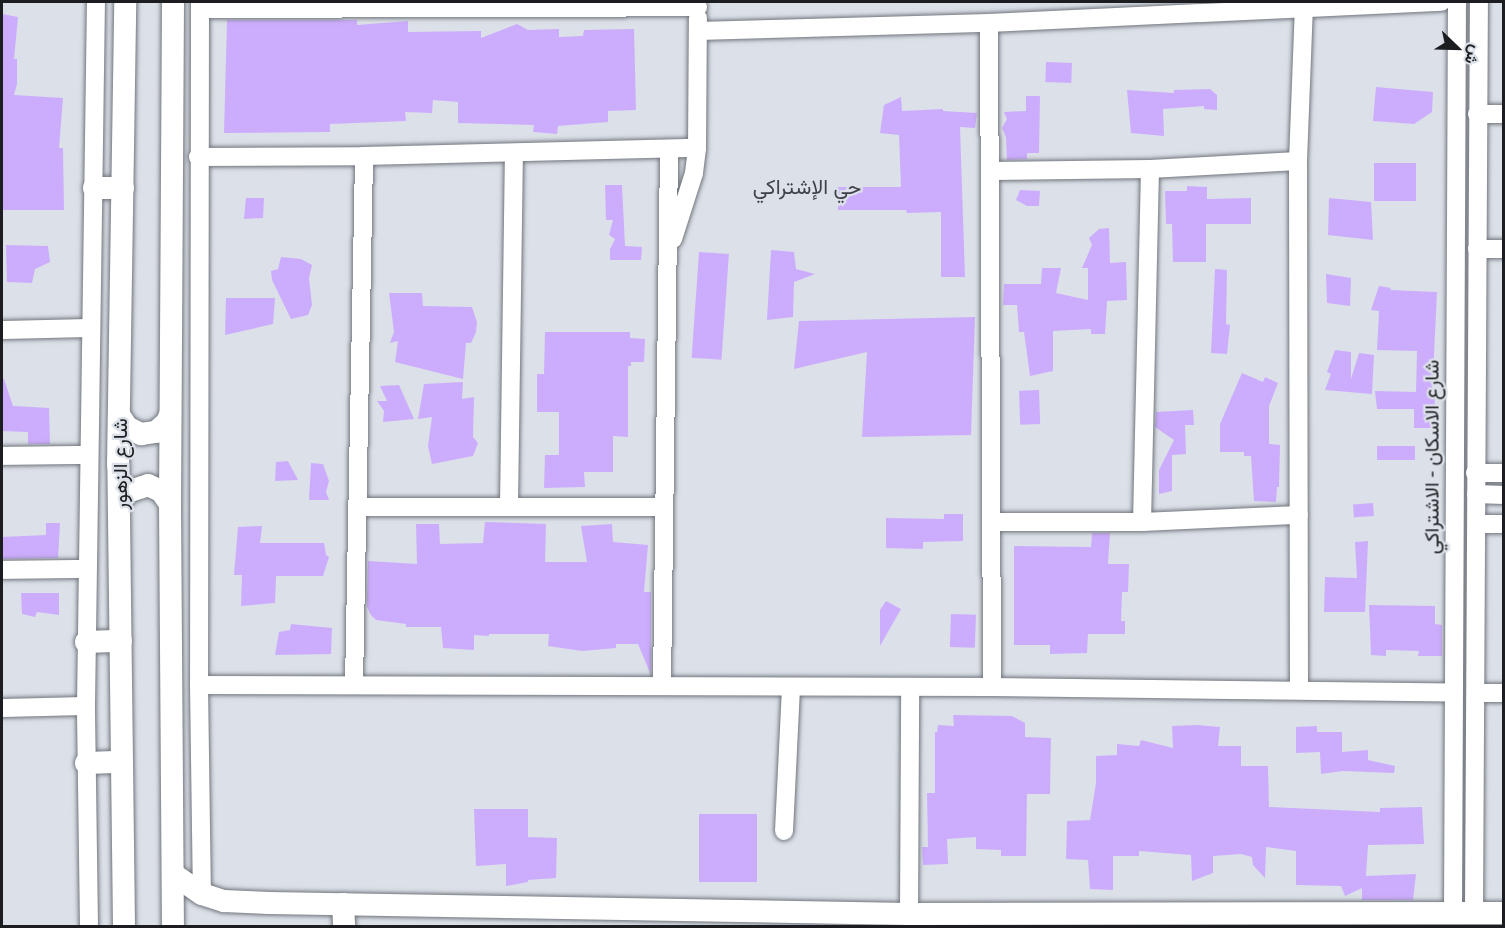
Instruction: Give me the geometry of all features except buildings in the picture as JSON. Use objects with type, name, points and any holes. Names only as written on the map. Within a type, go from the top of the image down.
[{"type":"main road","name":"شارع الزهور","points":[[124,927],[119,415],[125,2]]},
{"type":"main road","points":[[173,2],[170,415],[173,927]]},
{"type":"main road","points":[[94,188],[123,188]]},
{"type":"main road","points":[[119,415],[127,427],[141,434],[156,432],[167,422],[170,415]]},
{"type":"main road","points":[[119,505],[127,492],[148,485],[161,491],[170,504]]},
{"type":"main road","points":[[86,642],[121,641]]},
{"type":"main road","points":[[87,763],[122,762]]},
{"type":"main road","points":[[173,874],[202,894],[224,901],[1289,921],[1503,913]]},
{"type":"main road","points":[[343,904],[344,927]]},
{"type":"street","points":[[89,927],[86,642],[96,2]]},
{"type":"street","points":[[698,30],[989,23],[1304,4],[1442,2]]},
{"type":"street","name":"شارع الاسكان - الاشتراكي","points":[[1457,2],[1452,693],[1463,913]]},
{"type":"street","points":[[1463,913],[1476,693],[1479,2]]},
{"type":"street","points":[[202,894],[199,685],[200,5],[698,4],[697,148],[689,194],[668,252]]},
{"type":"street","points":[[1299,690],[1298,161],[1304,4]]},
{"type":"street","points":[[989,23],[992,171],[992,687]]},
{"type":"street","points":[[1455,42],[1461,51],[1468,53],[1474,50],[1478,40]]},
{"type":"street","points":[[1478,114],[1503,114]]},
{"type":"street","points":[[198,157],[364,156],[697,148]]},
{"type":"street","points":[[662,686],[669,149]]},
{"type":"street","points":[[509,506],[514,153]]},
{"type":"street","points":[[354,684],[364,156]]},
{"type":"street","points":[[992,171],[1150,169],[1298,161]]},
{"type":"street","points":[[1142,522],[1150,169]]},
{"type":"street","points":[[1477,249],[1503,249]]},
{"type":"street","points":[[2,330],[90,328]]},
{"type":"street","points":[[2,456],[89,455]]},
{"type":"street","points":[[1476,472],[1503,473]]},
{"type":"street","points":[[1476,494],[1503,495]]},
{"type":"street","points":[[357,507],[664,507]]},
{"type":"street","points":[[993,522],[1142,522],[1299,515]]},
{"type":"street","points":[[1477,524],[1503,524]]},
{"type":"street","points":[[2,570],[87,569]]},
{"type":"street","points":[[1453,580],[1477,580]]},
{"type":"street","points":[[199,685],[992,687],[1452,693]]},
{"type":"street","points":[[909,914],[910,687]]},
{"type":"street","points":[[784,831],[791,688]]},
{"type":"street","points":[[1476,693],[1503,693]]},
{"type":"street","points":[[2,708],[86,706]]},
{"type":"district","name":"حي الإشتراكي","points":[[807,186]]}]
